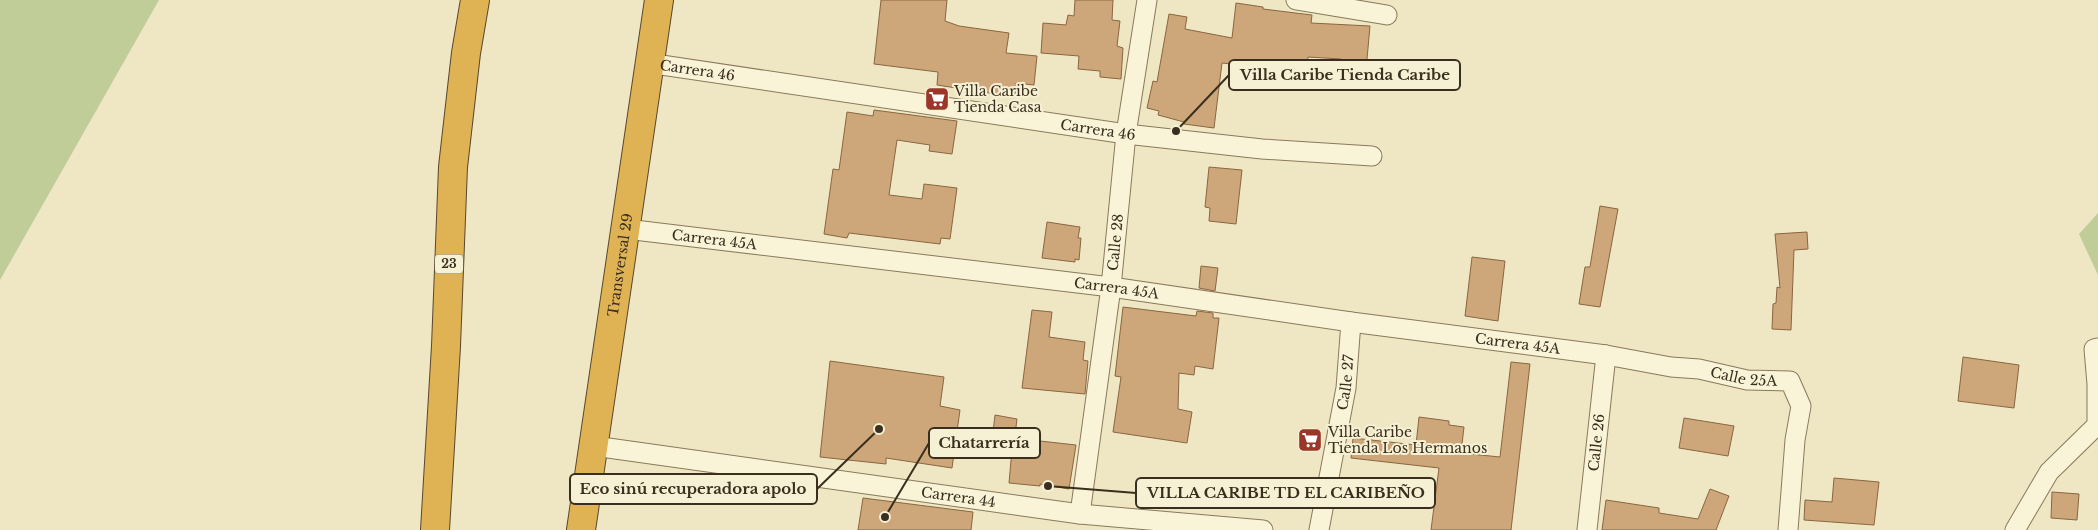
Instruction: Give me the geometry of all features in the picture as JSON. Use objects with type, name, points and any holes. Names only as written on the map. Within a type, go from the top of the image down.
[{"type":"highway","name":"23","points":[[434,530],[446,346],[453,167],[466,53],[475,0]]},
{"type":"highway","name":"Transversal 29","points":[[581,530],[626,229],[648,63],[659,0]]},
{"type":"street","name":"Calle 28","points":[[1080,514],[1111,287],[1126,134],[1147,0]]},
{"type":"street","points":[[1296,0],[1387,15]]},
{"type":"street","name":"Carrera 46","points":[[648,63],[1126,134],[1262,149],[1372,156]]},
{"type":"street","name":"Carrera 45A","points":[[626,229],[1111,287],[1351,322],[1606,356]]},
{"type":"street","name":"Calle 27","points":[[1319,530],[1346,388],[1351,322]]},
{"type":"street","points":[[2015,530],[2024,511],[2049,472],[2097,425],[2097,384],[2094,349],[2098,348]]},
{"type":"street","name":"Calle 26","points":[[1587,530],[1606,356]]},
{"type":"street","name":"Calle 25A","points":[[1606,356],[1671,367],[1699,368],[1747,380],[1790,381],[1801,406],[1795,440],[1788,530]]},
{"type":"street","name":"Carrera 44","points":[[594,446],[1080,514],[1263,530]]},
{"type":"green space","points":[[0,0],[159,0],[0,280]]},
{"type":"green space","points":[[2098,213],[2098,275],[2079,234]]},
{"type":"building","points":[[881,0],[947,0],[945,21],[959,26],[1009,33],[1006,53],[1037,56],[1034,85],[1016,83],[1015,97],[937,85],[938,72],[874,64]]},
{"type":"building","points":[[1075,0],[1113,0],[1112,20],[1120,21],[1117,46],[1123,48],[1121,79],[1100,77],[1100,71],[1078,69],[1079,56],[1041,53],[1043,23],[1066,25],[1068,15],[1074,16]]},
{"type":"building","points":[[1236,3],[1263,7],[1263,9],[1312,15],[1311,23],[1370,26],[1366,70],[1340,68],[1341,59],[1308,57],[1306,72],[1222,63],[1214,128],[1184,124],[1184,122],[1158,115],[1159,111],[1147,108],[1153,81],[1157,82],[1169,14],[1187,17],[1185,29],[1232,38]]},
{"type":"building","points":[[874,110],[957,121],[952,154],[929,151],[930,145],[897,140],[889,195],[922,199],[924,184],[957,188],[950,239],[941,238],[940,244],[849,233],[847,238],[824,234],[833,169],[839,170],[847,112],[873,116]]},
{"type":"building","points":[[1209,167],[1242,170],[1236,224],[1209,221],[1210,208],[1205,207]]},
{"type":"building","points":[[1600,206],[1618,209],[1600,307],[1579,304],[1585,267],[1590,267]]},
{"type":"building","points":[[1047,222],[1080,227],[1078,238],[1081,238],[1079,260],[1075,259],[1075,262],[1042,258]]},
{"type":"building","points":[[1807,232],[1808,249],[1794,250],[1791,330],[1772,329],[1773,304],[1776,303],[1777,287],[1780,288],[1775,234]]},
{"type":"building","points":[[1472,257],[1505,261],[1498,321],[1465,316]]},
{"type":"building","points":[[1201,266],[1218,268],[1215,291],[1199,288]]},
{"type":"building","points":[[1123,307],[1196,316],[1197,311],[1213,313],[1213,318],[1219,318],[1213,369],[1195,366],[1194,375],[1179,373],[1178,409],[1192,412],[1187,443],[1113,432],[1121,377],[1115,376]]},
{"type":"building","points":[[1032,310],[1052,312],[1049,337],[1085,342],[1083,360],[1088,361],[1085,394],[1022,388]]},
{"type":"building","points":[[1963,357],[2019,365],[2014,408],[1958,401]]},
{"type":"building","points":[[830,361],[944,377],[940,406],[960,410],[952,468],[886,458],[886,464],[820,457]]},
{"type":"building","points":[[1511,362],[1530,364],[1511,530],[1431,530],[1439,468],[1351,458],[1353,438],[1416,445],[1419,417],[1449,421],[1449,425],[1464,427],[1461,453],[1500,457]]},
{"type":"building","points":[[995,415],[1017,419],[1015,435],[993,432]]},
{"type":"building","points":[[1684,418],[1734,426],[1728,456],[1679,448]]},
{"type":"building","points":[[1013,438],[1076,445],[1069,489],[1040,484],[1040,486],[1009,483]]},
{"type":"building","points":[[1834,478],[1879,482],[1874,525],[1804,520],[1805,500],[1832,502]]},
{"type":"building","points":[[1710,489],[1729,496],[1716,530],[1602,530],[1606,500],[1659,508],[1659,513],[1698,519]]},
{"type":"building","points":[[2052,492],[2079,494],[2077,520],[2051,518]]},
{"type":"building","points":[[863,498],[973,512],[971,530],[858,530]]},
{"type":"place","name":"Villa Caribe Tienda Casa","points":[[937,99]]},
{"type":"place","name":"Villa Caribe Tienda Caribe","points":[[1176,131]]},
{"type":"place","name":"Eco sinú recuperadora apolo","points":[[879,429]]},
{"type":"place","name":"Villa Caribe Tienda Los Hermanos","points":[[1310,440]]},
{"type":"place","name":"VILLA CARIBE TD EL CARIBEÑO","points":[[1048,486]]},
{"type":"place","name":"Chatarrería","points":[[885,517]]}]
